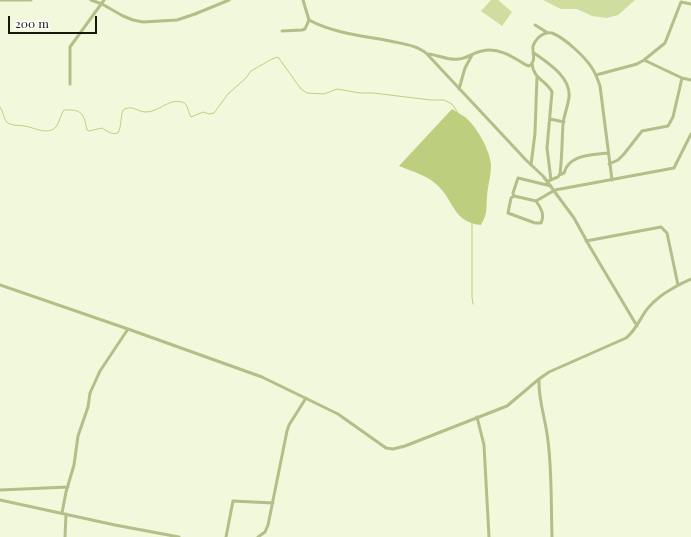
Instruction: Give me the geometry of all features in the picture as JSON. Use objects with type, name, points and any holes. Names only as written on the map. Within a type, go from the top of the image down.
[{"type":"street","points":[[0,0],[31,0]]},
{"type":"street","points":[[91,0],[100,2],[123,16],[142,22],[177,20],[229,0]]},
{"type":"street","points":[[282,31],[302,30],[305,28],[309,20],[303,0]]},
{"type":"street","points":[[596,75],[637,64],[644,60],[665,42],[681,1],[691,4]]},
{"type":"street","points":[[70,84],[70,47],[100,2]]},
{"type":"street","points":[[309,20],[338,30],[415,46],[428,54],[458,89],[530,165],[549,181]]},
{"type":"street","points":[[534,25],[548,33]]},
{"type":"street","points":[[559,175],[564,122],[569,96],[568,85],[564,78],[552,66],[535,54],[533,48],[534,43],[541,35],[548,33],[553,33],[569,44],[588,63],[596,75],[602,91],[612,180]]},
{"type":"street","points":[[428,54],[453,60],[464,59],[482,50],[494,50],[511,56],[526,65],[530,65],[534,72],[548,86],[552,92],[547,148],[549,181],[574,218],[636,326]]},
{"type":"street","points":[[530,65],[535,54]]},
{"type":"street","points":[[458,89],[464,68],[472,55]]},
{"type":"street","points":[[644,60],[682,78],[691,80]]},
{"type":"street","points":[[530,165],[535,133],[538,76]]},
{"type":"street","points":[[609,164],[618,160],[634,144],[640,132],[668,126],[671,123],[682,78]]},
{"type":"street","points":[[550,119],[564,122]]},
{"type":"street","points":[[536,202],[555,190],[674,168],[691,134]]},
{"type":"street","points":[[549,181],[564,173],[566,167],[573,160],[608,153]]},
{"type":"street","points":[[514,196],[536,202],[543,216],[542,222],[540,223],[535,223],[508,213],[507,211],[511,198],[514,196],[513,193],[518,178],[551,186]]},
{"type":"street","points":[[586,241],[661,227],[667,233],[678,285]]},
{"type":"street","points":[[0,284],[262,378],[338,414],[386,448],[393,449],[405,446],[506,406],[549,372],[626,338],[631,335],[651,305],[678,285],[691,279]]},
{"type":"street","points":[[65,537],[64,514],[68,487],[74,465],[78,436],[88,407],[90,393],[100,371],[128,329]]},
{"type":"street","points":[[539,379],[538,387],[549,446],[552,537]]},
{"type":"street","points":[[264,537],[273,503],[287,431],[289,425],[306,398]]},
{"type":"street","points":[[477,417],[484,445],[489,537]]},
{"type":"street","points":[[0,490],[68,487]]},
{"type":"street","points":[[0,500],[115,525],[179,537]]},
{"type":"street","points":[[226,537],[233,501],[273,503]]},
{"type":"street","points":[[258,537],[265,532]]},
{"type":"shaded area","points":[[491,0],[498,0],[512,12],[502,26],[481,11]]},
{"type":"shaded area","points":[[543,0],[635,0],[618,15],[607,18],[592,16],[577,9],[561,9]]},
{"type":"shaded area","points":[[452,109],[470,121],[482,139],[490,159],[491,169],[486,210],[485,217],[481,225],[471,223],[459,215],[442,190],[428,178],[399,166]]},
{"type":"waterway","points":[[0,107],[5,120],[12,125],[49,131],[56,127],[64,110],[75,110],[83,116],[87,130],[89,131],[102,128],[110,132],[118,133],[123,110],[126,108],[146,112],[177,101],[186,104],[191,117],[203,112],[209,114],[214,113],[228,94],[246,78],[251,71],[278,57],[301,89],[307,93],[324,94],[337,89],[360,93],[444,100],[452,104],[458,113]]},
{"type":"waterway","points":[[472,223],[473,304]]}]
